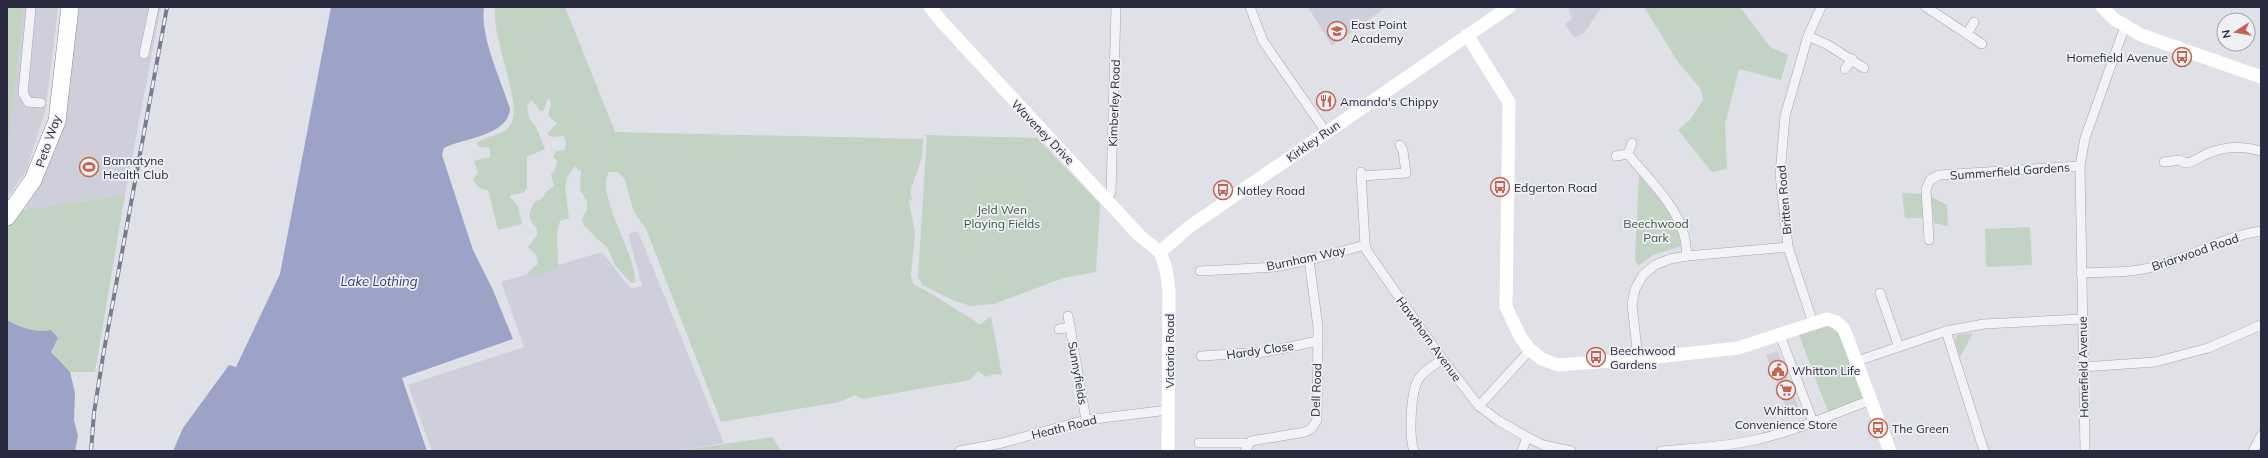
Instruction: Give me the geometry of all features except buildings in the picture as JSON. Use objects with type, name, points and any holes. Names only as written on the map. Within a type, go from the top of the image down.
[{"type":"highway","name":"Peto Way","points":[[7,218],[33,180],[57,121],[70,7]]},
{"type":"street","points":[[31,7],[23,92],[28,102],[41,103]]},
{"type":"street","points":[[144,54],[154,7]]},
{"type":"street","name":"Waveney Drive","points":[[930,7],[1021,109],[1107,198],[1140,236],[1160,252]]},
{"type":"street","name":"Kimberley Road","points":[[1107,198],[1110,192],[1116,7]]},
{"type":"street","points":[[1250,7],[1263,41],[1326,132]]},
{"type":"street","name":"Kirkley Run","points":[[1160,252],[1189,227],[1509,7]]},
{"type":"street","name":"Britten Road","points":[[1813,323],[1788,247],[1780,174],[1781,146],[1785,116],[1808,36],[1821,7]]},
{"type":"street","points":[[1926,7],[1982,44]]},
{"type":"street","points":[[2102,7],[2125,26],[2141,35],[2261,77]]},
{"type":"street","points":[[1967,34],[1974,22]]},
{"type":"street","name":"Homefield Avenue","points":[[2085,451],[2081,319],[2080,166],[2085,138],[2125,26]]},
{"type":"street","points":[[1468,35],[1509,102],[1506,307],[1521,338],[1530,350],[1542,359],[1558,364],[1638,359],[1738,348],[1827,319],[1836,322],[1844,330],[1890,451]]},
{"type":"street","points":[[1808,36],[1828,45],[1864,68]]},
{"type":"street","points":[[1845,69],[1852,59]]},
{"type":"street","points":[[1628,154],[1632,143]]},
{"type":"street","name":"Hawthorn Avenue","points":[[1400,145],[1403,151],[1406,173],[1362,174],[1365,245],[1367,251],[1442,359],[1479,406],[1499,421],[1527,438],[1543,445],[1571,451]]},
{"type":"street","points":[[2164,162],[2179,160],[2186,164],[2194,162],[2208,153],[2228,147],[2249,147],[2261,151]]},
{"type":"street","points":[[1628,154],[1674,213],[1684,234],[1687,256]]},
{"type":"street","points":[[1616,156],[1628,154]]},
{"type":"street","name":"Summerfield Gardens","points":[[1929,240],[1926,189],[1930,180],[1939,175],[2080,166]]},
{"type":"street","name":"Briarwood Road","points":[[2081,273],[2143,270],[2158,266],[2220,242],[2261,231]]},
{"type":"street","name":"Burnham Way","points":[[1200,271],[1264,268],[1309,260],[1365,245]]},
{"type":"street","points":[[1638,359],[1632,304],[1635,289],[1643,275],[1655,266],[1670,259],[1687,256],[1788,247]]},
{"type":"street","name":"Victoria Road","points":[[1160,252],[1166,269],[1169,290],[1168,451]]},
{"type":"street","name":"Dell Road","points":[[1199,443],[1243,443],[1247,448],[1254,440],[1299,434],[1311,429],[1318,414],[1318,341],[1309,260]]},
{"type":"street","points":[[1880,293],[1899,347]]},
{"type":"street","name":"Sunnyfields","points":[[1068,316],[1086,420]]},
{"type":"street","points":[[1857,361],[1946,331],[1984,324],[2081,319]]},
{"type":"street","points":[[2083,367],[2155,362],[2208,348],[2261,325]]},
{"type":"street","name":"Sunnyfields","points":[[1059,329],[1070,327]]},
{"type":"street","points":[[1946,331],[1984,451]]},
{"type":"street","points":[[1780,335],[1813,422]]},
{"type":"street","name":"Hardy Close","points":[[1202,356],[1266,352],[1318,341]]},
{"type":"street","points":[[1479,406],[1530,350]]},
{"type":"street","points":[[1414,451],[1412,399],[1415,387],[1419,377],[1442,359]]},
{"type":"street","points":[[1661,451],[1727,445],[1756,440],[1813,422],[1871,400]]},
{"type":"street","name":"Heath Road","points":[[960,451],[1002,443],[1086,420],[1168,410]]},
{"type":"street","points":[[2253,451],[2261,436]]},
{"type":"street","points":[[1522,451],[1527,438]]},
{"type":"shaded area","points":[[24,7],[58,7],[58,11],[45,112],[26,171],[7,198],[7,157]]},
{"type":"shaded area","points":[[74,7],[161,7],[125,195],[25,210],[57,143]]},
{"type":"shaded area","name":"East Point Academy","points":[[1308,7],[1386,7],[1332,46]]},
{"type":"shaded area","points":[[1568,7],[1602,7],[1584,33],[1574,38],[1565,24],[1572,19]]},
{"type":"shaded area","points":[[638,231],[724,443],[677,451],[432,451],[408,385],[524,347],[501,282],[602,252],[631,289],[642,286],[628,234]]},
{"type":"shaded area","points":[[1778,351],[1799,409],[1788,413],[1766,355]]},
{"type":"green space","points":[[7,7],[24,7],[7,157]]},
{"type":"green space","points":[[495,7],[565,7],[615,132],[923,139],[922,157],[910,192],[913,202],[910,199],[909,202],[915,232],[911,275],[913,284],[941,299],[978,324],[981,324],[991,316],[1002,375],[994,374],[986,377],[978,371],[970,380],[862,399],[855,395],[839,402],[721,422],[646,229],[634,212],[625,180],[618,172],[609,172],[606,182],[607,194],[611,209],[630,256],[634,271],[635,283],[630,282],[615,265],[607,247],[584,225],[582,219],[587,210],[587,201],[580,190],[581,171],[575,166],[567,178],[565,187],[569,218],[560,221],[558,227],[558,267],[531,278],[527,273],[538,264],[536,255],[528,247],[537,233],[529,215],[534,202],[542,199],[546,192],[554,186],[551,175],[556,168],[557,160],[553,158],[556,151],[564,150],[566,144],[564,136],[552,137],[547,134],[557,123],[548,116],[551,105],[549,97],[543,111],[540,111],[532,100],[527,105],[529,118],[536,127],[545,149],[527,157],[527,188],[523,193],[511,195],[510,197],[518,206],[522,224],[498,230],[488,190],[479,187],[473,179],[478,173],[474,161],[490,157],[490,148],[479,147],[477,143],[508,128],[514,114],[510,86],[495,20]]},
{"type":"green space","points":[[1644,7],[1740,7],[1770,47],[1788,55],[1781,80],[1739,69],[1725,124],[1727,169],[1712,172],[1678,130],[1690,120],[1703,100],[1700,88],[1678,62]]},
{"type":"green space","name":"Jeld Wen Playing Fields","points":[[923,135],[1037,138],[1100,204],[1096,272],[1063,278],[994,304],[971,306],[955,301],[922,285],[918,277],[927,136]]},
{"type":"green space","name":"Beechwood Park","points":[[1639,175],[1666,208],[1679,236],[1681,246],[1653,255],[1638,266],[1635,260]]},
{"type":"green space","points":[[1902,193],[1924,194],[1925,218],[1905,218]]},
{"type":"green space","points":[[125,195],[95,372],[70,372],[51,352],[58,338],[52,331],[29,329],[7,320],[7,207],[25,210]]},
{"type":"green space","points":[[1931,197],[1947,205],[1948,226],[1934,223]]},
{"type":"green space","points":[[2030,227],[2032,265],[1986,267],[1985,229]]},
{"type":"green space","points":[[1826,322],[1842,331],[1868,400],[1829,414],[1798,332]]},
{"type":"green space","points":[[1973,333],[1960,357],[1955,341],[1957,335]]},
{"type":"green space","points":[[772,437],[781,451],[677,451]]},
{"type":"water","name":"Lake Lothing","points":[[331,7],[484,7],[485,32],[488,45],[510,109],[507,118],[502,125],[483,135],[444,148],[442,155],[473,250],[493,290],[513,339],[402,378],[427,451],[173,451],[183,428],[229,365],[236,367],[280,274]]},
{"type":"water","points":[[7,320],[29,329],[40,331],[51,330],[58,338],[51,352],[70,372],[75,393],[74,420],[78,436],[75,451],[7,451]]},
{"type":"railway","points":[[91,451],[94,413],[103,356],[167,7]]},
{"type":"place","name":"East Point Academy","points":[[1337,31]]},
{"type":"place","name":"Homefield Avenue","points":[[2182,57]]},
{"type":"place","name":"Amanda's Chippy","points":[[1326,101]]},
{"type":"place","name":"Bannatyne Health Club","points":[[89,167]]},
{"type":"place","name":"Edgerton Road","points":[[1500,187]]},
{"type":"place","name":"Notley Road","points":[[1223,190]]},
{"type":"place","name":"Beechwood Gardens","points":[[1596,357]]},
{"type":"place","name":"Whitton Life","points":[[1778,370]]},
{"type":"place","name":"Whitton Convenience Store","points":[[1786,390]]},
{"type":"place","name":"The Green","points":[[1878,428]]}]
